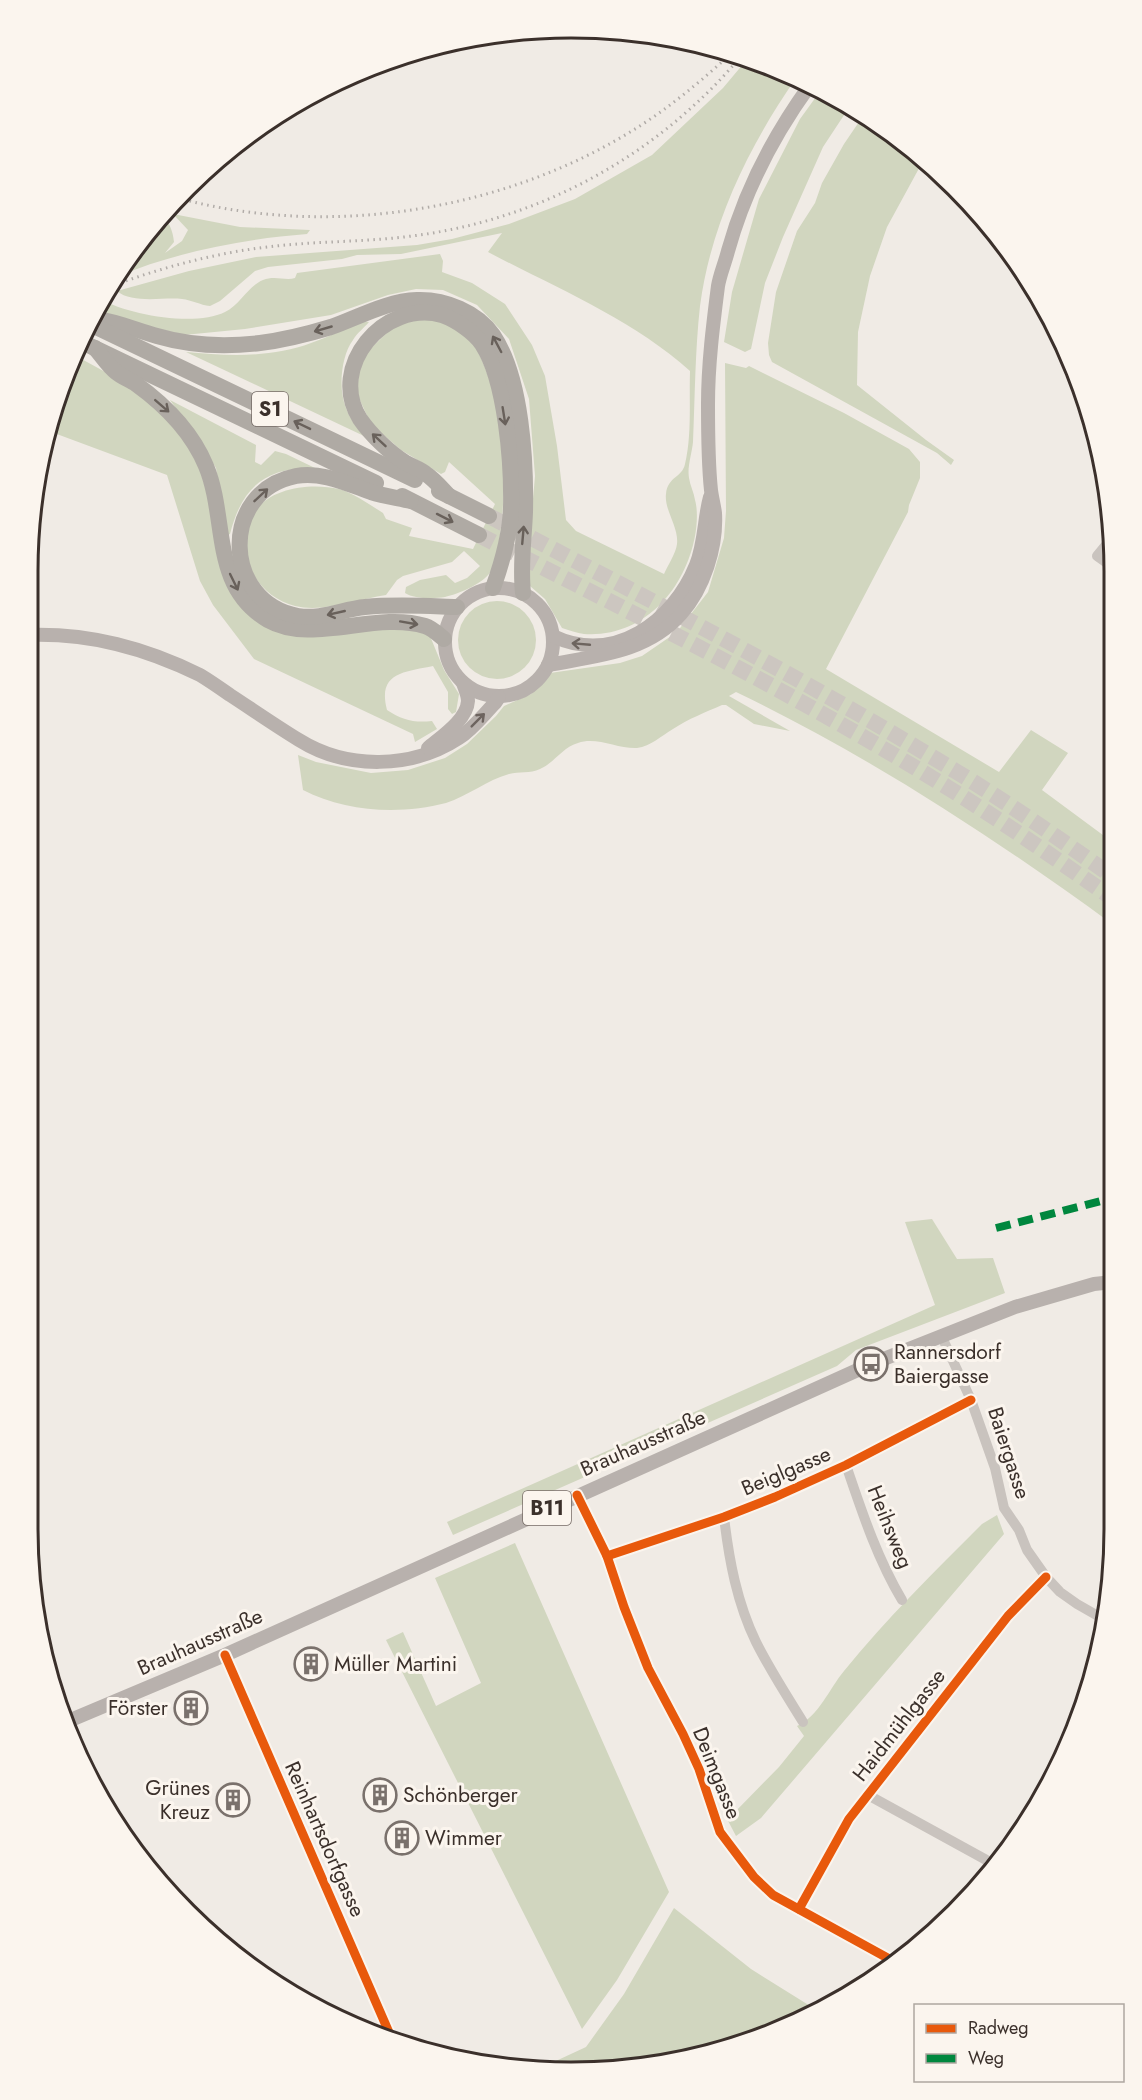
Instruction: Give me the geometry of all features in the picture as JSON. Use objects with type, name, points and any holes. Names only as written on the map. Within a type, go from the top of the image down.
[{"type":"highway","points":[[101,319],[186,343],[222,346],[291,338],[331,327],[382,307],[417,300],[446,302],[470,315],[492,334],[506,360],[519,411],[524,454],[525,512],[520,567],[523,593]]},
{"type":"highway","points":[[449,496],[426,474],[404,462],[367,428],[354,406],[350,390],[350,376],[368,338],[389,321],[417,314],[441,315],[464,326],[481,343],[492,365],[505,420],[511,510],[502,563],[493,588]]},
{"type":"highway","name":"S1","points":[[97,327],[489,516]]},
{"type":"highway","points":[[89,345],[115,371],[135,383],[167,409],[191,438],[206,466],[215,495],[224,561],[236,587],[250,608],[270,622],[294,628],[320,630],[367,622],[396,621],[426,627],[444,639]]},
{"type":"highway","name":"S1","points":[[89,345],[479,535]]},
{"type":"highway","points":[[411,501],[373,493],[321,476],[297,476],[277,482],[252,504],[242,524],[238,549],[244,572],[260,597],[277,608],[297,616],[318,617],[363,607],[395,605],[457,606]]},
{"type":"main road","points":[[548,665],[637,646],[662,631],[681,614],[699,584],[710,556],[714,537],[715,512],[711,491],[708,402],[712,333],[719,283],[734,227],[756,173],[783,122],[805,92]]},
{"type":"main road","points":[[553,636],[566,642],[586,645],[606,644],[642,631],[660,618],[677,599],[697,563],[711,491]]},
{"type":"main road","points":[[417,757],[456,725],[467,706],[468,698],[463,683],[449,665],[445,651],[444,639],[448,621],[457,606],[467,597],[479,591],[493,588],[507,588],[523,593],[534,600],[550,623],[553,636],[553,651],[540,678],[528,688],[499,697],[483,694],[463,683]]},
{"type":"main road","points":[[38,634],[98,639],[152,654],[202,676],[301,742],[332,756],[362,762],[391,762],[417,757],[440,749],[462,737],[499,697]]},
{"type":"main road","name":"Brauhausstraße","points":[[73,1719],[225,1655],[849,1373],[1015,1307],[1068,1291],[1104,1284]]},
{"type":"street","points":[[1103,548],[1097,556],[1104,561]]},
{"type":"street","name":"Baiergasse","points":[[941,1335],[971,1400],[995,1468],[1004,1508],[1019,1530],[1027,1550],[1060,1592],[1097,1615]]},
{"type":"street","name":"Beiglgasse","points":[[607,1556],[724,1517],[846,1465],[971,1400]]},
{"type":"street","name":"Heihsweg","points":[[846,1465],[873,1543],[886,1574],[902,1600]]},
{"type":"street","name":"Deimgasse","points":[[577,1495],[607,1556],[648,1668],[699,1769],[720,1832],[754,1877],[773,1895],[888,1958]]},
{"type":"street","points":[[724,1517],[728,1554],[741,1604],[756,1641],[803,1722]]},
{"type":"street","name":"Haidmühlgasse","points":[[800,1909],[849,1819],[1008,1616],[1046,1577]]},
{"type":"street","name":"Reinhartsdorfgasse","points":[[225,1655],[388,2030]]},
{"type":"street","points":[[868,1795],[988,1861]]},
{"type":"green space","points":[[742,66],[791,86],[763,131],[734,186],[705,275],[698,323],[693,442],[689,469],[697,513],[696,532],[690,556],[682,575],[658,607],[625,628],[605,633],[584,634],[562,628],[545,599],[530,586],[527,568],[535,476],[529,399],[509,339],[477,305],[443,290],[416,289],[388,295],[331,315],[245,329],[184,335],[122,320],[105,313],[109,304],[144,314],[197,319],[225,312],[263,280],[291,279],[295,278],[297,273],[440,254],[443,261],[442,272],[472,283],[505,304],[532,345],[545,376],[566,520],[576,531],[664,574],[677,544],[676,531],[667,506],[666,494],[669,484],[681,472],[685,464],[689,430],[690,371],[667,352],[619,320],[488,252],[502,233],[401,254],[357,255],[342,259],[268,267],[255,271],[220,301],[210,306],[182,299],[139,299],[117,291],[189,271],[256,257],[417,245],[452,239],[509,224],[575,199],[652,155],[723,88]]},
{"type":"green space","points":[[816,97],[845,113],[823,147],[783,237],[765,283],[751,349],[745,352],[724,342],[732,292],[759,199],[800,119]]},
{"type":"green space","points":[[859,122],[920,167],[887,227],[870,276],[858,332],[857,385],[954,460],[951,465],[937,453],[772,362],[769,355],[768,343],[776,292],[797,231],[815,203],[822,183]]},
{"type":"green space","points":[[175,214],[240,227],[310,230],[307,234],[259,239],[210,248],[129,272],[167,222],[174,242],[165,253],[182,241],[188,230]]},
{"type":"green space","points":[[436,318],[475,343],[495,398],[502,444],[504,490],[499,545],[492,570],[475,585],[450,596],[424,598],[405,593],[406,587],[420,580],[446,575],[455,583],[467,578],[480,566],[464,551],[452,562],[403,576],[397,580],[386,595],[317,608],[295,606],[278,599],[258,581],[249,565],[248,526],[263,502],[286,490],[314,486],[339,489],[383,513],[386,519],[412,528],[409,536],[473,549],[495,504],[449,462],[445,472],[441,474],[401,450],[371,424],[357,394],[360,359],[399,321]]},
{"type":"green space","points":[[363,321],[369,322],[356,335],[343,364],[342,392],[348,412],[364,436],[186,352],[233,355],[281,351],[318,341]]},
{"type":"green space","points":[[82,359],[120,380],[167,416],[196,457],[240,601],[412,628],[430,636],[444,670],[459,694],[456,712],[452,714],[448,709],[448,692],[433,666],[396,676],[386,688],[387,710],[408,720],[432,721],[437,729],[415,742],[413,734],[254,659],[213,605],[200,581],[167,475],[56,434]]},
{"type":"green space","points":[[725,363],[746,368],[749,366],[844,413],[909,449],[920,462],[920,478],[908,512],[826,669],[999,772],[1031,730],[1068,753],[1042,790],[1104,836],[1104,918],[1022,860],[929,799],[834,743],[736,692],[729,696],[790,731],[754,724],[726,705],[722,705],[685,722],[642,747],[630,748],[585,741],[568,748],[540,769],[501,777],[454,800],[428,807],[392,810],[355,807],[303,790],[298,755],[316,762],[371,773],[408,770],[445,758],[467,744],[504,706],[531,694],[550,673],[620,663],[642,656],[677,632],[708,592],[724,538],[726,511]]},
{"type":"green space","points":[[170,400],[256,445],[255,462],[261,465],[275,451],[315,468],[282,471],[258,483],[241,504],[228,535],[216,468]]},
{"type":"green space","points":[[489,601],[505,601],[519,607],[530,618],[536,632],[536,648],[530,662],[519,673],[505,679],[489,679],[475,673],[464,662],[458,648],[458,632],[464,618],[475,607]]},
{"type":"green space","points":[[932,1219],[957,1259],[993,1258],[1005,1293],[856,1350],[837,1366],[453,1535],[447,1522],[935,1305],[905,1222]]},
{"type":"green space","points":[[997,1515],[1004,1534],[761,1818],[736,1836],[726,1817],[733,1814],[779,1767],[804,1736],[797,1726],[812,1716],[844,1671],[911,1596],[982,1524]]},
{"type":"green space","points":[[515,1543],[669,1892],[617,1980],[582,2029],[386,1640],[403,1632],[436,1706],[481,1683],[435,1578]]},
{"type":"green space","points":[[674,1908],[751,1969],[810,2006],[742,2034],[675,2052],[606,2061],[555,2062],[586,2047],[624,1994]]},
{"type":"tunnel","points":[[489,516],[842,704],[957,772],[1104,870]]},
{"type":"tunnel","points":[[479,535],[718,657],[893,754],[1032,842],[1104,892]]},
{"type":"railway","points":[[188,200],[240,211],[303,216],[368,215],[432,207],[495,192],[555,170],[613,142],[666,108],[724,60]]},
{"type":"railway","points":[[122,282],[170,267],[233,252],[293,244],[412,236],[460,228],[506,215],[551,198],[594,177],[635,152],[709,91],[734,64]]},
{"type":"marked path","points":[[996,1228],[1104,1200]]},
{"type":"cycle path","points":[[607,1556],[724,1517],[775,1497],[846,1465],[971,1400]]},
{"type":"cycle path","points":[[577,1495],[607,1556],[648,1668],[699,1769],[720,1832],[754,1877],[773,1895],[888,1958]]},
{"type":"cycle path","points":[[799,1909],[849,1819],[1008,1616],[1046,1577]]},
{"type":"cycle path","points":[[225,1655],[388,2030]]},
{"type":"place","name":"Rannersdorf Baiergasse","points":[[871,1364]]},
{"type":"place","name":"Müller Martini","points":[[311,1664]]},
{"type":"place","name":"Förster","points":[[191,1708]]},
{"type":"place","name":"Schönberger","points":[[380,1795]]},
{"type":"place","name":"Grünes Kreuz","points":[[233,1800]]},
{"type":"place","name":"Wimmer","points":[[402,1838]]}]
